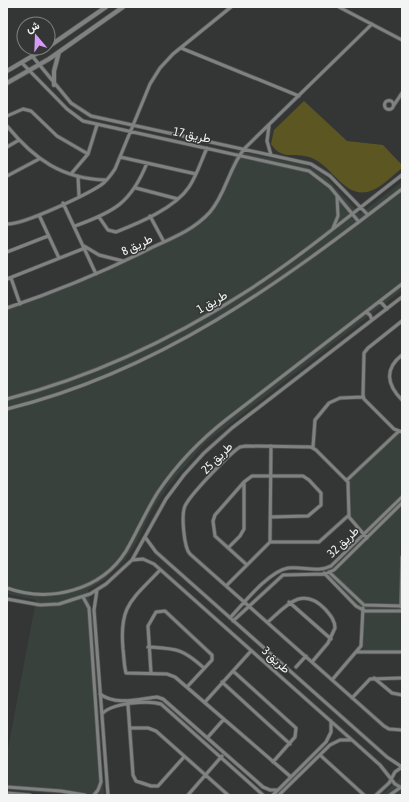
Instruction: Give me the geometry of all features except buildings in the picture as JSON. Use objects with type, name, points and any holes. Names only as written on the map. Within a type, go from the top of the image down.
[{"type":"street","points":[[56,41],[106,7]]},
{"type":"street","points":[[7,83],[60,51],[123,7]]},
{"type":"street","points":[[7,224],[18,223],[39,215],[79,196],[106,180],[115,169],[155,76],[166,60],[231,7]]},
{"type":"street","points":[[339,7],[402,40]]},
{"type":"street","name":"طريق 8","points":[[7,308],[96,274],[164,242],[195,225],[211,210],[222,193],[244,148],[269,126],[372,24]]},
{"type":"street","points":[[181,48],[299,96]]},
{"type":"street","points":[[54,84],[54,71],[60,51]]},
{"type":"street","points":[[7,71],[33,57]]},
{"type":"street","name":"طريق 17","points":[[33,57],[71,104],[84,113],[133,126],[304,161],[318,167],[330,176],[368,215]]},
{"type":"street","name":"طريق 17","points":[[22,63],[28,71],[72,114],[83,121],[309,171],[324,181],[360,222]]},
{"type":"street","points":[[402,94],[391,110],[386,108],[385,103],[402,94]]},
{"type":"street","points":[[389,100],[393,102],[394,105]]},
{"type":"street","points":[[7,116],[23,109],[31,111],[57,136],[88,154]]},
{"type":"street","points":[[71,174],[88,154],[97,125]]},
{"type":"street","points":[[7,126],[39,159],[54,168],[78,176],[106,180]]},
{"type":"street","points":[[269,126],[267,141],[271,155]]},
{"type":"street","points":[[7,147],[19,140]]},
{"type":"street","points":[[99,217],[108,230],[116,232],[150,216],[178,199],[190,185],[207,148]]},
{"type":"street","points":[[120,157],[196,174]]},
{"type":"street","points":[[7,176],[39,159]]},
{"type":"street","points":[[74,226],[99,217],[120,206],[136,188],[148,163]]},
{"type":"street","name":"طريق 1","points":[[7,399],[83,375],[170,336],[245,293],[333,229],[402,175]]},
{"type":"street","points":[[78,176],[79,196]]},
{"type":"street","points":[[136,188],[178,199]]},
{"type":"street","name":"طريق 1","points":[[7,410],[75,388],[158,353],[196,333],[246,303],[304,263],[402,189]]},
{"type":"street","points":[[333,229],[338,209],[336,194]]},
{"type":"street","points":[[63,203],[96,274]]},
{"type":"street","points":[[39,215],[59,258]]},
{"type":"street","points":[[150,216],[164,242]]},
{"type":"street","points":[[8,252],[48,236]]},
{"type":"street","points":[[329,245],[333,249]]},
{"type":"street","points":[[20,304],[9,278],[84,247],[107,258],[125,261]]},
{"type":"street","points":[[304,263],[308,268]]},
{"type":"street","points":[[7,588],[29,594],[55,595],[77,589],[97,579],[113,566],[122,555],[164,484],[187,455],[220,424],[402,284]]},
{"type":"street","points":[[7,599],[30,604],[50,605],[69,602],[97,590],[116,577],[132,560],[154,517],[172,490],[197,460],[225,433],[402,297]]},
{"type":"street","points":[[380,301],[387,308]]},
{"type":"street","points":[[366,312],[370,315],[372,320]]},
{"type":"street","points":[[363,397],[364,353],[368,348],[401,323]]},
{"type":"street","points":[[402,355],[393,362],[390,371],[392,388],[402,400]]},
{"type":"street","points":[[347,480],[400,432],[363,397],[340,398],[330,403],[315,420],[313,447],[347,480],[349,489],[348,515],[352,523],[367,538]]},
{"type":"street","name":"طريق 25","points":[[249,606],[187,550],[184,508],[237,449],[246,446],[313,447]]},
{"type":"street","points":[[226,586],[270,542],[270,446]]},
{"type":"street","points":[[247,565],[216,536],[213,519],[218,511],[244,482],[254,476],[305,477],[318,488],[322,498],[318,508],[308,516],[270,517]]},
{"type":"street","points":[[228,548],[244,530],[244,482]]},
{"type":"street","points":[[164,484],[172,490]]},
{"type":"street","name":"طريق 32","points":[[230,618],[272,576],[282,570],[290,568],[320,569],[334,564],[402,497]]},
{"type":"street","name":"طريق 32","points":[[233,621],[283,575],[290,573],[325,574],[329,572],[367,538],[402,503]]},
{"type":"street","points":[[270,542],[319,542],[348,515]]},
{"type":"street","name":"طريق 3","points":[[145,537],[156,552],[233,621],[387,757],[402,767]]},
{"type":"street","points":[[320,569],[356,606],[362,610],[401,611],[402,557]]},
{"type":"street","name":"طريق 3","points":[[132,560],[147,560],[160,570],[380,765],[391,779],[401,787]]},
{"type":"street","points":[[326,568],[363,604],[401,606]]},
{"type":"street","points":[[160,570],[131,602],[124,614],[121,629],[126,673],[151,673],[172,676],[224,718],[291,777]]},
{"type":"street","points":[[97,590],[94,610],[108,795]]},
{"type":"street","points":[[83,597],[89,612],[101,782],[94,795]]},
{"type":"street","points":[[268,622],[289,602],[307,598],[318,602],[334,621],[335,630],[331,639],[312,662]]},
{"type":"street","points":[[289,602],[331,639]]},
{"type":"street","points":[[332,680],[356,652],[362,641],[363,604]]},
{"type":"street","points":[[249,606],[384,726],[389,729],[402,730]]},
{"type":"street","points":[[151,673],[148,647],[148,626],[156,612],[165,611],[211,653],[212,660],[187,687]]},
{"type":"street","points":[[148,647],[179,650],[188,654],[204,668]]},
{"type":"street","points":[[205,702],[251,650]]},
{"type":"street","points":[[356,652],[402,652]]},
{"type":"street","points":[[296,667],[306,656]]},
{"type":"street","points":[[233,671],[296,728],[296,736],[273,762]]},
{"type":"street","points":[[352,698],[367,681],[374,678],[402,678]]},
{"type":"street","points":[[374,678],[392,694],[402,695]]},
{"type":"street","points":[[222,682],[290,744]]},
{"type":"street","points":[[100,694],[108,699],[117,701],[157,697],[163,699],[263,786],[270,790],[277,790]]},
{"type":"street","points":[[102,714],[112,707],[154,702],[164,705],[222,756],[263,795]]},
{"type":"street","points":[[128,705],[134,779],[138,782],[151,786],[158,786],[184,757]]},
{"type":"street","points":[[208,737],[224,718]]},
{"type":"street","points":[[273,795],[326,742],[331,732],[331,721]]},
{"type":"street","points":[[130,728],[148,728],[156,731],[228,795]]},
{"type":"street","points":[[279,795],[335,742],[352,740]]},
{"type":"street","points":[[320,755],[364,795]]},
{"type":"street","points":[[188,795],[222,756]]},
{"type":"street","points":[[376,795],[391,779],[395,772],[402,767]]},
{"type":"street","points":[[7,787],[86,795]]},
{"type":"street","points":[[390,795],[401,787]]},
{"type":"street","points":[[7,793],[30,795]]},
{"type":"shaded area","points":[[304,101],[347,141],[383,145],[402,165],[402,168],[379,187],[365,192],[356,192],[341,182],[320,163],[312,158],[280,153],[271,144],[274,130]]},
{"type":"shaded area","points":[[237,151],[304,165],[314,169],[327,178],[360,214],[402,182],[402,290],[205,443],[169,485],[152,510],[136,543],[124,561],[104,580],[88,590],[93,621],[104,795],[74,795],[7,790],[7,754],[36,600],[7,594],[7,306],[74,282],[190,226],[208,211],[219,194]]},
{"type":"shaded area","points":[[399,434],[402,434],[402,555],[399,560],[399,608],[402,608],[402,650],[363,650],[364,608],[356,604],[326,571],[336,565],[366,535],[350,516],[351,490],[349,481]]},
{"type":"shaded area","points":[[402,776],[402,795],[382,795],[401,777]]}]
